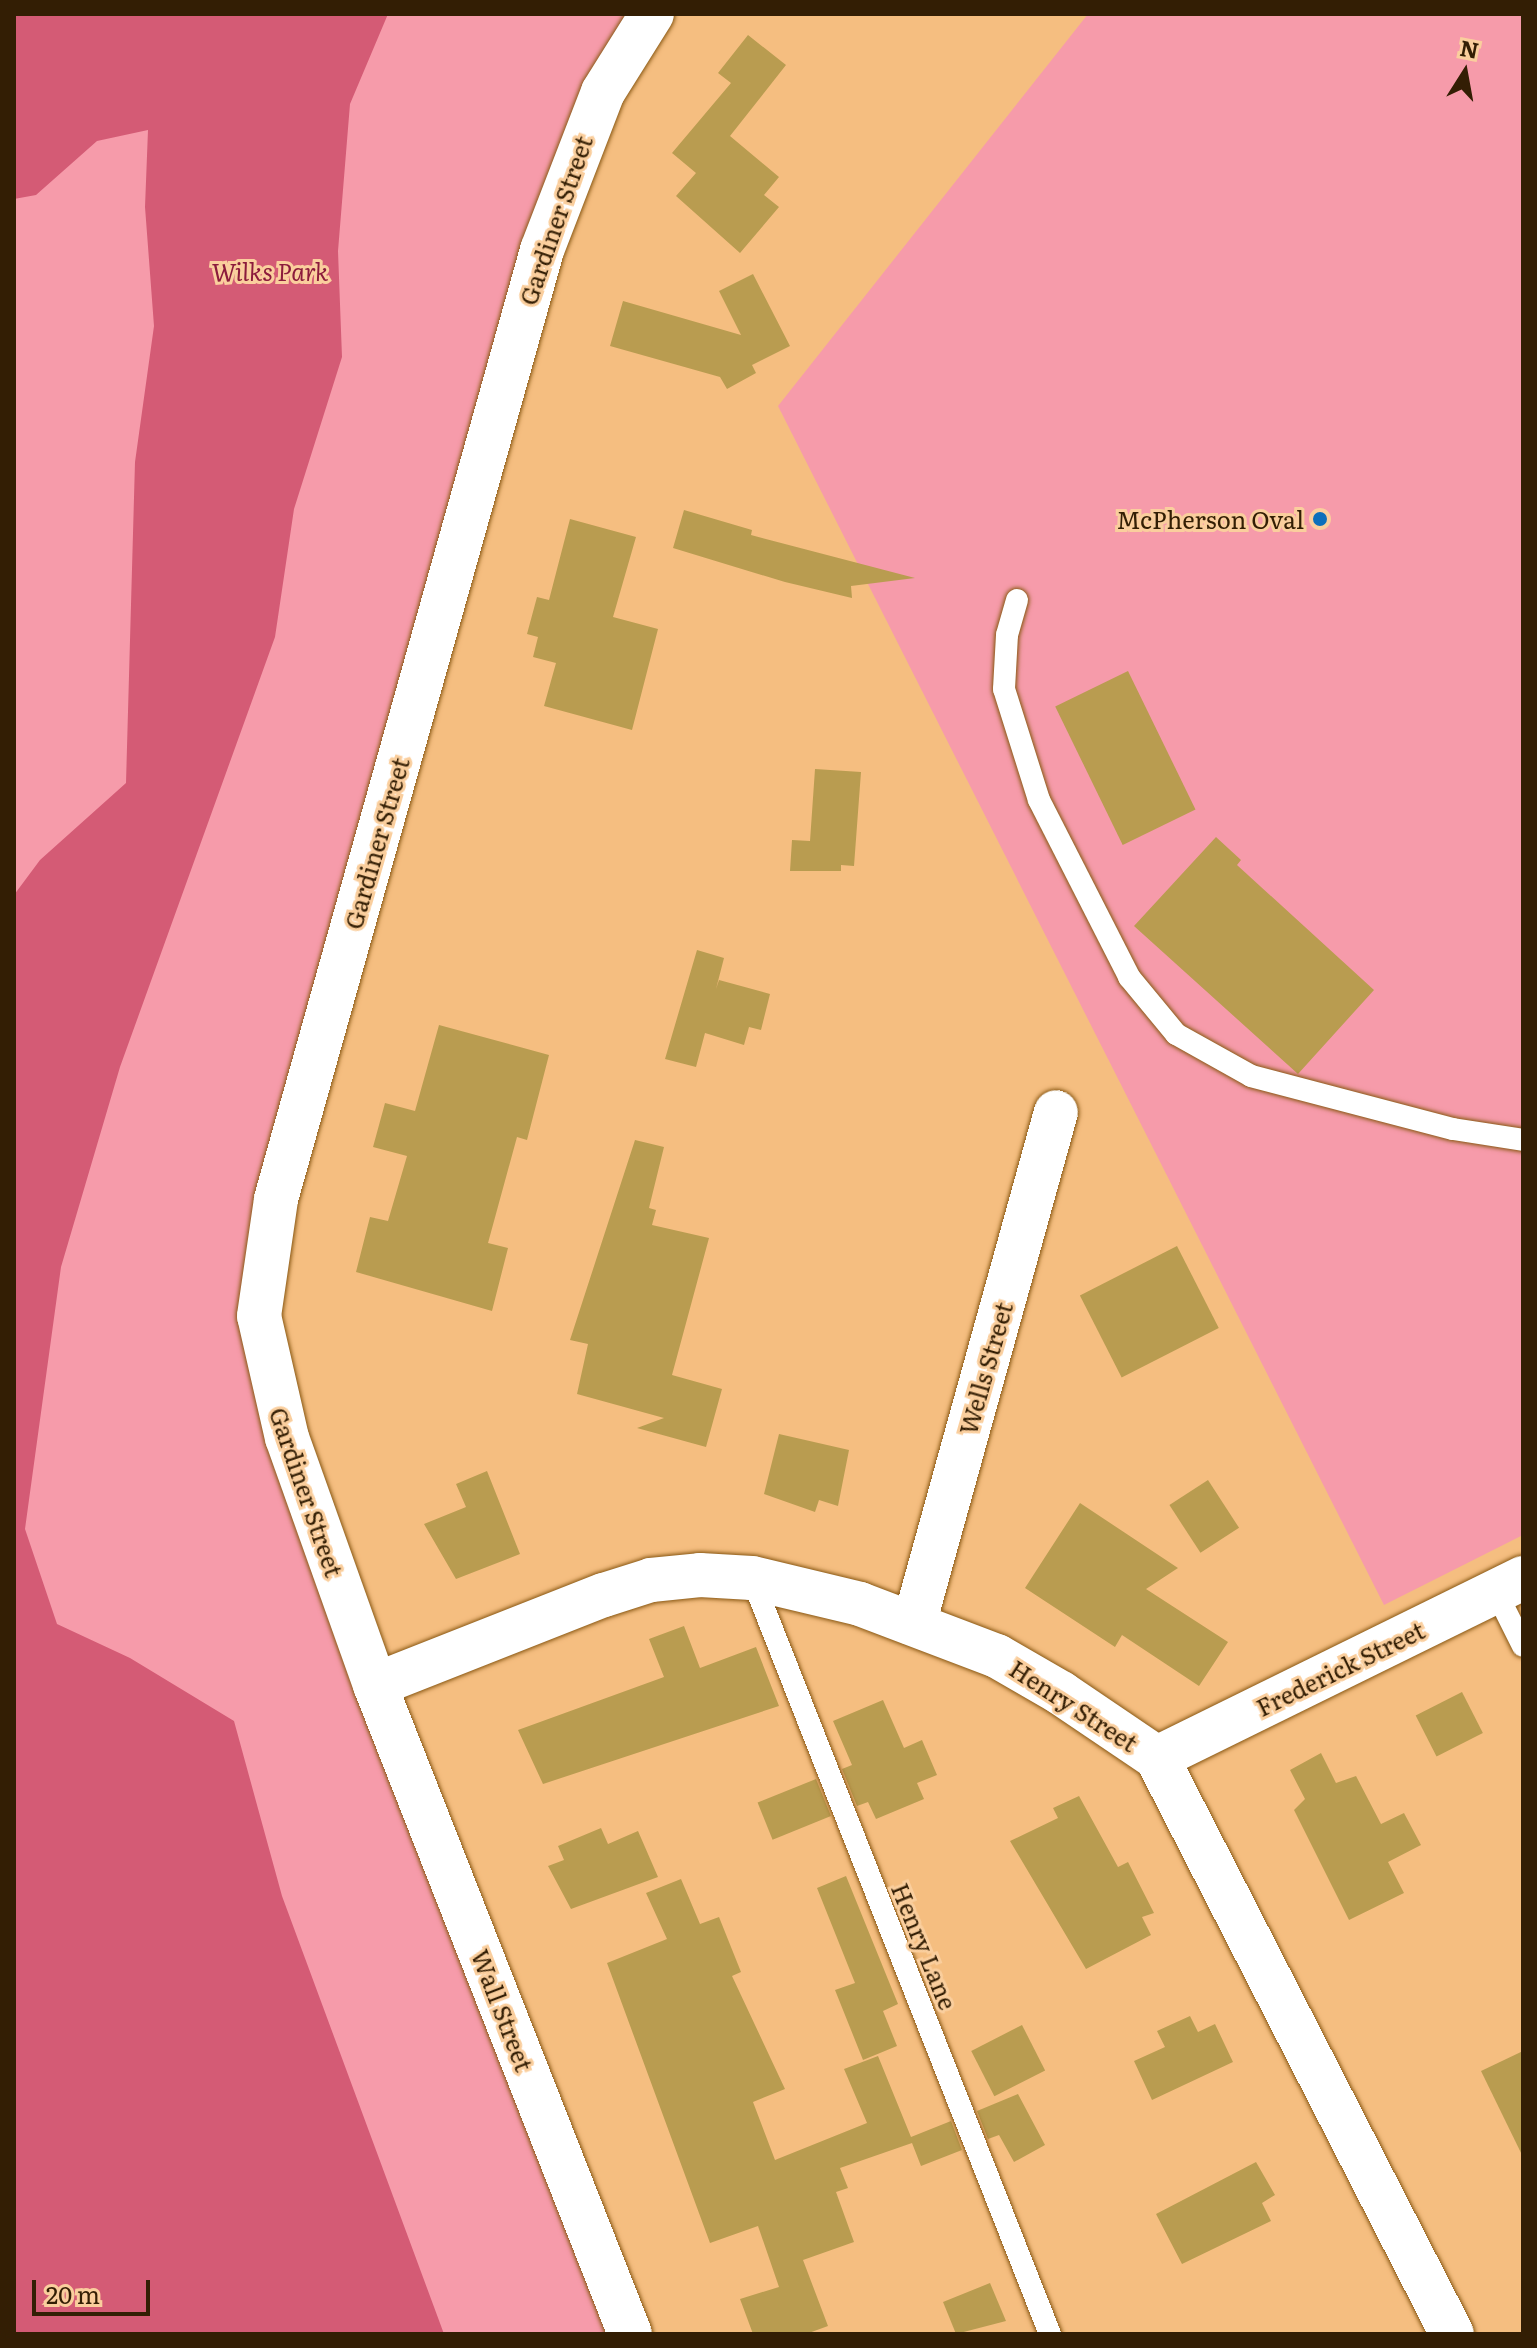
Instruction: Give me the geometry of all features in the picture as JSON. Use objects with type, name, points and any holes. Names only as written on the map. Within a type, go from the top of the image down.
[{"type":"street","name":"Gardiner Street","points":[[375,1685],[268,1376],[259,1316],[263,1257],[542,250],[603,92],[652,14]]},
{"type":"street","name":"Wells Street","points":[[914,1624],[1056,1112]]},
{"type":"street","name":"Henry Street","points":[[375,1685],[651,1580],[752,1578],[807,1588],[997,1656],[1157,1758],[1452,2334]]},
{"type":"street","name":"Frederick Street","points":[[1157,1758],[1509,1585]]},
{"type":"street","name":"Wall Street","points":[[375,1685],[630,2334]]},
{"type":"lane","points":[[1017,600],[1007,635],[1004,689],[1039,800],[1129,977],[1176,1034],[1251,1076],[1453,1129],[1523,1140]]},
{"type":"lane","name":"Henry Lane","points":[[752,1578],[1050,2334]]},
{"type":"lane","points":[[1509,1585],[1523,1646]]},
{"type":"green space","name":"Wilks Park","points":[[14,14],[652,14],[603,92],[259,1316],[630,2334],[14,2334]]},
{"type":"green space","points":[[14,14],[388,14],[350,104],[338,251],[342,357],[294,509],[275,637],[120,1067],[61,1267],[25,1529],[57,1624],[130,1658],[234,1721],[282,1896],[444,2334],[14,2334],[14,895],[40,860],[126,783],[135,462],[154,326],[145,207],[148,130],[97,141],[36,195],[14,199]]},
{"type":"green space","name":"McPherson Oval","points":[[1088,14],[1523,14],[1523,1535],[1384,1605],[778,406]]},
{"type":"building","points":[[748,35],[786,65],[730,136],[779,177],[764,195],[779,207],[740,253],[676,196],[696,173],[672,153],[731,83],[718,73]]},
{"type":"building","points":[[753,274],[790,346],[752,365],[756,373],[727,389],[720,377],[610,346],[623,301],[741,335],[719,291]]},
{"type":"building","points":[[684,510],[752,530],[751,535],[915,578],[851,586],[852,598],[785,582],[673,548]]},
{"type":"building","points":[[570,519],[636,537],[613,617],[658,629],[632,730],[544,706],[556,663],[533,657],[538,637],[527,634],[537,597],[549,600]]},
{"type":"building","points":[[1128,671],[1196,809],[1123,845],[1055,707]]},
{"type":"building","points":[[815,769],[861,772],[854,866],[841,865],[841,871],[790,871],[792,840],[810,841]]},
{"type":"building","points":[[1216,837],[1241,860],[1237,865],[1374,990],[1298,1074],[1134,926]]},
{"type":"building","points":[[697,950],[724,958],[716,989],[719,980],[770,994],[761,1030],[749,1027],[744,1045],[705,1033],[696,1067],[665,1059]]},
{"type":"building","points":[[439,1025],[549,1055],[527,1140],[517,1137],[488,1243],[508,1248],[492,1311],[356,1272],[370,1217],[388,1221],[407,1156],[373,1147],[385,1103],[415,1111]]},
{"type":"building","points":[[635,1140],[664,1147],[649,1208],[656,1210],[652,1225],[709,1238],[672,1375],[722,1389],[706,1447],[637,1428],[664,1418],[577,1394],[588,1344],[570,1340]]},
{"type":"building","points":[[1177,1246],[1219,1328],[1122,1377],[1080,1295]]},
{"type":"building","points":[[779,1434],[849,1450],[838,1506],[819,1500],[815,1512],[764,1494]]},
{"type":"building","points":[[487,1471],[520,1554],[456,1579],[424,1524],[466,1507],[456,1484]]},
{"type":"building","points":[[1208,1480],[1239,1528],[1200,1553],[1169,1505]]},
{"type":"building","points":[[1080,1503],[1178,1568],[1146,1589],[1228,1642],[1199,1686],[1122,1635],[1115,1647],[1025,1588]]},
{"type":"building","points":[[684,1626],[700,1668],[756,1647],[779,1706],[543,1784],[518,1730],[664,1677],[649,1639]]},
{"type":"building","points":[[1462,1692],[1483,1733],[1437,1757],[1416,1716]]},
{"type":"building","points":[[883,1700],[904,1748],[922,1740],[937,1775],[917,1783],[924,1799],[876,1819],[868,1802],[857,1806],[842,1769],[852,1765],[833,1721]]},
{"type":"building","points":[[1321,1753],[1336,1783],[1356,1776],[1381,1824],[1404,1813],[1421,1845],[1388,1862],[1404,1893],[1349,1920],[1294,1810],[1305,1799],[1290,1770]]},
{"type":"building","points":[[816,1779],[831,1816],[773,1840],[758,1803]]},
{"type":"building","points":[[1079,1796],[1118,1867],[1128,1862],[1154,1913],[1142,1917],[1151,1935],[1086,1969],[1010,1841],[1058,1818],[1053,1808]]},
{"type":"building","points":[[601,1828],[608,1844],[638,1831],[658,1877],[571,1909],[548,1866],[564,1860],[558,1846]]},
{"type":"building","points":[[846,1876],[898,2004],[883,2011],[897,2046],[863,2060],[835,1990],[855,1983],[817,1888]]},
{"type":"building","points":[[681,1879],[700,1924],[719,1917],[741,1972],[732,1976],[785,2089],[753,2102],[775,2160],[867,2123],[844,2069],[878,2056],[911,2137],[951,2121],[962,2150],[921,2166],[912,2143],[840,2168],[848,2188],[836,2192],[854,2242],[803,2260],[828,2326],[806,2334],[753,2334],[740,2299],[779,2287],[758,2226],[710,2243],[607,1963],[667,1939],[646,1893]]},
{"type":"building","points":[[1190,2016],[1198,2032],[1215,2024],[1233,2062],[1152,2100],[1134,2061],[1165,2047],[1157,2031]]},
{"type":"building","points":[[1022,2025],[1045,2070],[994,2096],[971,2051]]},
{"type":"building","points":[[1523,2051],[1523,2157],[1481,2071]]},
{"type":"building","points":[[1018,2094],[1045,2145],[1014,2162],[999,2135],[988,2139],[977,2111]]},
{"type":"building","points":[[1256,2162],[1275,2195],[1262,2203],[1271,2221],[1182,2264],[1156,2214]]},
{"type":"building","points":[[990,2283],[1006,2321],[956,2334],[943,2302]]},
{"type":"place","name":"McPherson Oval","points":[[1320,519]]}]
